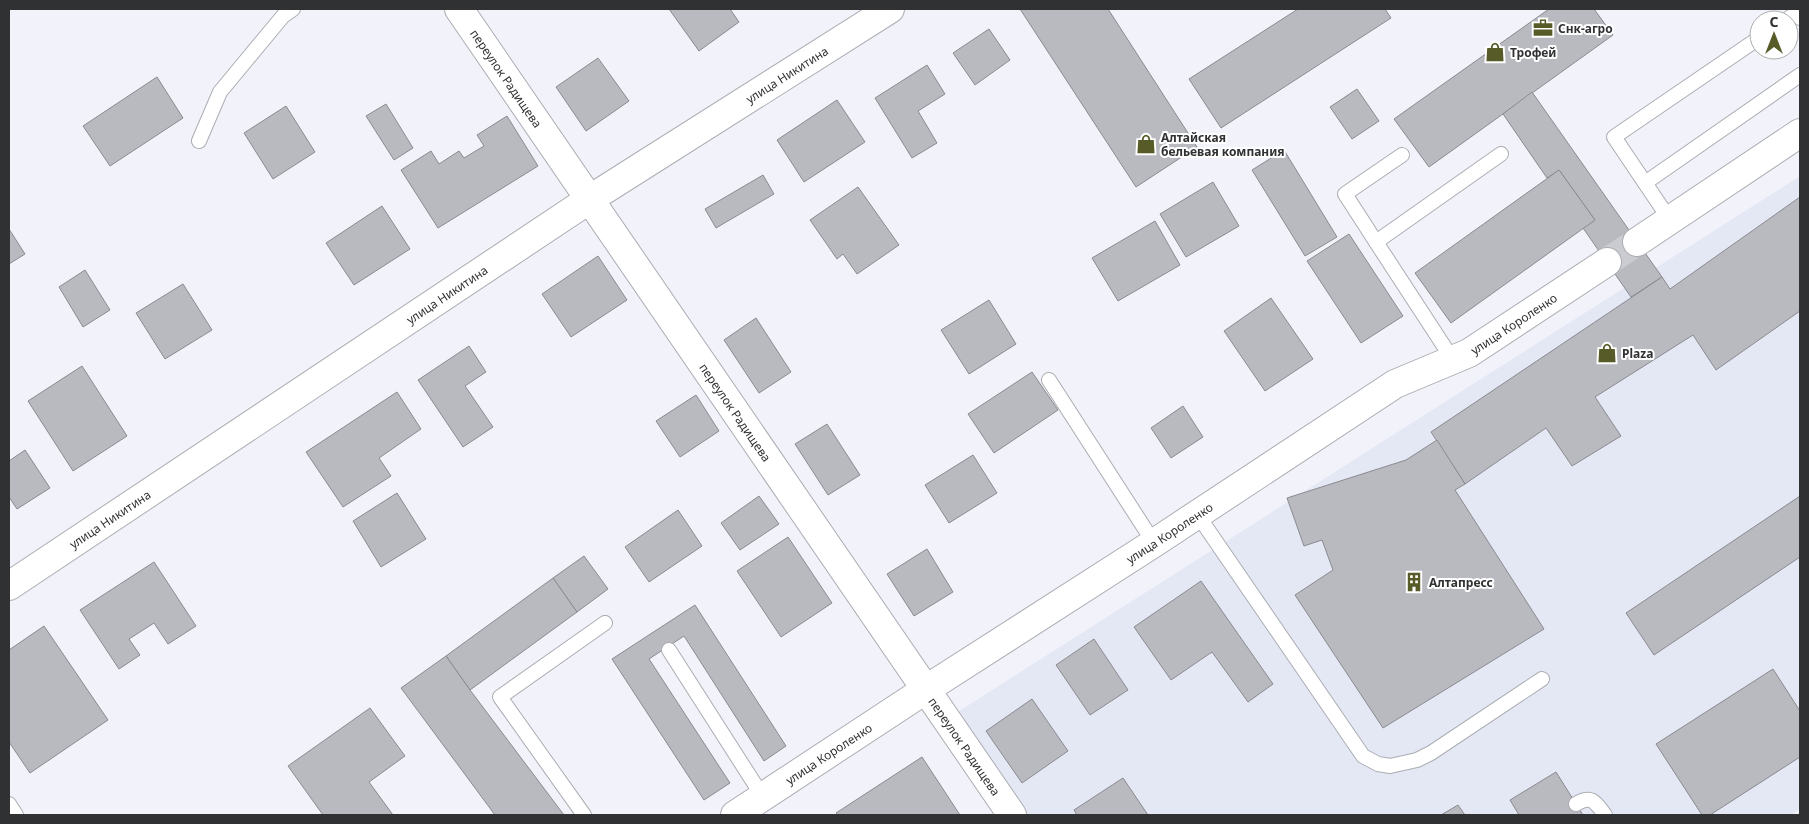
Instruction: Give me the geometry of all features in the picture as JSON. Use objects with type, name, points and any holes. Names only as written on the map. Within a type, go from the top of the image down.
[{"type":"street","name":"переулок Радищева","points":[[459,9],[1012,815]]},
{"type":"street","name":"улица Никитина","points":[[9,586],[590,199],[890,9]]},
{"type":"street","points":[[1637,242],[1800,133]]},
{"type":"street","name":"улица Короленко","points":[[735,815],[1395,384],[1469,353],[1607,262]]},
{"type":"lane","points":[[199,141],[220,92],[283,16],[293,9]]},
{"type":"lane","points":[[1670,220],[1614,137],[1749,45]]},
{"type":"lane","points":[[1644,183],[1800,75]]},
{"type":"lane","points":[[1376,242],[1500,154]]},
{"type":"lane","points":[[1402,155],[1345,194],[1453,360]]},
{"type":"lane","points":[[1048,380],[1154,543]]},
{"type":"lane","points":[[1198,514],[1363,756],[1378,764],[1390,766],[1404,764],[1431,753],[1542,679]]},
{"type":"lane","points":[[584,815],[500,697],[606,623]]},
{"type":"lane","points":[[669,650],[763,797]]},
{"type":"lane","points":[[1576,804],[1584,799],[1591,800],[1606,815]]},
{"type":"lane","points":[[9,804],[16,815]]},
{"type":"shaded area","points":[[1800,176],[1800,809],[1791,815],[1028,815],[956,713]]},
{"type":"building","points":[[669,9],[730,9],[739,22],[699,51]]},
{"type":"building","points":[[1020,9],[1108,9],[1197,147],[1136,187]]},
{"type":"building","points":[[1298,9],[1385,9],[1391,18],[1221,128],[1189,79]]},
{"type":"building","points":[[1549,9],[1594,9],[1613,35],[1429,167],[1394,119]]},
{"type":"building","points":[[989,29],[1010,60],[975,85],[953,53]]},
{"type":"building","points":[[598,58],[629,101],[586,131],[556,87]]},
{"type":"building","points":[[927,65],[945,94],[918,111],[937,143],[912,158],[875,98]]},
{"type":"building","points":[[157,77],[183,118],[110,166],[83,126]]},
{"type":"building","points":[[1357,89],[1379,121],[1352,139],[1330,107]]},
{"type":"building","points":[[1532,92],[1662,277],[1631,297],[1583,228],[1595,220],[1559,170],[1547,178],[1503,114]]},
{"type":"building","points":[[837,100],[865,142],[804,182],[777,140]]},
{"type":"building","points":[[386,104],[413,148],[394,160],[366,116]]},
{"type":"building","points":[[286,106],[315,152],[273,179],[244,133]]},
{"type":"building","points":[[507,116],[538,166],[438,228],[401,170],[431,151],[439,164],[459,151],[464,158],[484,146],[477,135]]},
{"type":"building","points":[[1284,150],[1337,237],[1305,256],[1252,170]]},
{"type":"building","points":[[1559,170],[1595,220],[1451,323],[1415,273]]},
{"type":"building","points":[[763,175],[774,194],[716,228],[705,209]]},
{"type":"building","points":[[1213,182],[1239,226],[1186,257],[1160,214]]},
{"type":"building","points":[[858,187],[899,245],[857,274],[843,254],[837,259],[810,220]]},
{"type":"building","name":"Plaza","points":[[1800,197],[1800,311],[1716,370],[1693,335],[1595,397],[1621,436],[1572,466],[1546,428],[1465,484],[1431,432],[1662,277],[1670,289]]},
{"type":"building","points":[[382,206],[410,249],[354,285],[326,243]]},
{"type":"building","points":[[1155,221],[1180,265],[1118,301],[1092,258]]},
{"type":"building","points":[[9,229],[25,254],[9,264]]},
{"type":"building","points":[[1349,234],[1403,316],[1361,343],[1307,261]]},
{"type":"building","points":[[598,256],[627,300],[571,337],[542,294]]},
{"type":"building","points":[[85,270],[110,310],[83,327],[59,287]]},
{"type":"building","points":[[183,284],[212,330],[165,359],[136,313]]},
{"type":"building","points":[[1271,298],[1313,359],[1265,391],[1224,331]]},
{"type":"building","points":[[989,300],[1016,344],[969,374],[941,330]]},
{"type":"building","points":[[756,318],[791,372],[759,393],[724,340]]},
{"type":"building","points":[[469,346],[486,372],[465,386],[493,427],[463,447],[418,380]]},
{"type":"building","points":[[82,366],[127,436],[73,471],[28,401]]},
{"type":"building","points":[[1032,372],[1058,410],[994,453],[968,414]]},
{"type":"building","points":[[397,392],[421,429],[379,458],[391,476],[343,507],[306,452]]},
{"type":"building","points":[[696,395],[719,431],[680,457],[656,421]]},
{"type":"building","points":[[1183,406],[1203,437],[1171,458],[1151,428]]},
{"type":"building","points":[[827,424],[860,475],[828,495],[795,444]]},
{"type":"building","name":"Алтапресс","points":[[1437,440],[1465,484],[1455,490],[1544,629],[1383,728],[1295,595],[1333,570],[1322,540],[1304,546],[1287,498],[1406,460]]},
{"type":"building","points":[[25,450],[50,488],[17,509],[9,497],[9,461]]},
{"type":"building","points":[[973,455],[997,493],[949,523],[925,485]]},
{"type":"building","points":[[397,493],[426,539],[381,567],[353,521]]},
{"type":"building","points":[[759,496],[779,524],[740,550],[721,523]]},
{"type":"building","points":[[1800,496],[1800,557],[1654,655],[1626,613]]},
{"type":"building","points":[[678,510],[702,546],[649,582],[625,547]]},
{"type":"building","points":[[788,537],[832,603],[781,637],[737,571]]},
{"type":"building","points":[[927,549],[953,592],[914,616],[887,574]]},
{"type":"building","points":[[584,556],[608,589],[577,612],[553,578]]},
{"type":"building","points":[[154,562],[196,626],[168,644],[154,623],[129,639],[140,655],[119,669],[80,610]]},
{"type":"building","points":[[553,578],[577,612],[470,690],[446,656]]},
{"type":"building","points":[[1201,581],[1273,684],[1248,702],[1212,652],[1171,680],[1134,627]]},
{"type":"building","points":[[695,605],[786,746],[764,761],[684,636],[649,659],[730,783],[704,800],[612,659]]},
{"type":"building","points":[[44,626],[108,720],[30,773],[9,742],[9,650]]},
{"type":"building","points":[[1094,639],[1128,690],[1090,715],[1056,665]]},
{"type":"building","points":[[446,656],[564,815],[495,815],[401,688]]},
{"type":"building","points":[[1773,669],[1800,711],[1800,757],[1710,815],[1702,815],[1656,744]]},
{"type":"building","points":[[1032,699],[1068,751],[1022,783],[986,731]]},
{"type":"building","points":[[370,708],[405,756],[369,782],[393,815],[323,815],[288,766]]},
{"type":"building","points":[[922,757],[960,815],[838,815],[836,813]]},
{"type":"building","points":[[1556,772],[1583,815],[1519,815],[1510,800]]},
{"type":"building","points":[[1123,778],[1148,815],[1077,815],[1074,810]]},
{"type":"building","points":[[1458,805],[1465,815],[1441,815]]},
{"type":"tunnel","points":[[1607,262],[1637,242]]},
{"type":"place","name":"Снк-агро","points":[[1543,28]]},
{"type":"place","name":"Трофей","points":[[1495,52]]},
{"type":"place","name":"Алтайская бельевая компания","points":[[1146,144]]},
{"type":"place","name":"Plaza","points":[[1607,353]]},
{"type":"place","name":"Алтапресс","points":[[1414,582]]}]
